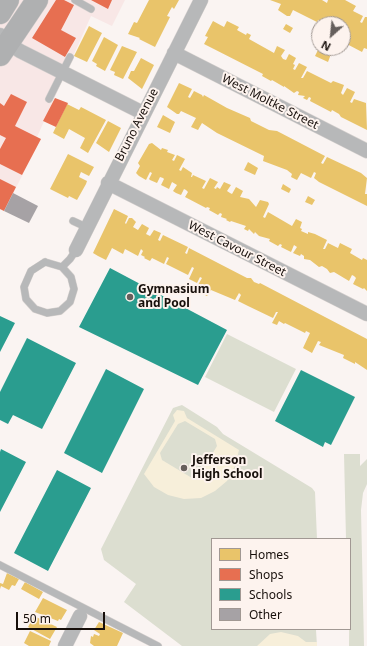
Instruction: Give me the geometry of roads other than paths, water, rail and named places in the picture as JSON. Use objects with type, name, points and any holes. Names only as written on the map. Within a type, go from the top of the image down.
[{"type":"main road","points":[[0,13],[8,0]]},
{"type":"main road","points":[[3,45],[37,0]]},
{"type":"street","name":"Bruno Avenue","points":[[76,250],[143,113],[201,0]]},
{"type":"street","points":[[3,45],[143,113]]},
{"type":"street","name":"West Moltke Street","points":[[174,53],[367,151]]},
{"type":"street","name":"West Cavour Street","points":[[108,183],[367,314]]},
{"type":"street","points":[[65,646],[80,616]]},
{"type":"lane","points":[[75,0],[91,9]]},
{"type":"lane","points":[[49,99],[70,57]]},
{"type":"lane","points":[[73,221],[86,227]]},
{"type":"lane","points":[[62,267],[76,250]]},
{"type":"lane","points":[[45,262],[62,267],[71,277],[74,289],[70,302],[60,310],[48,313],[35,309],[26,299],[24,287],[31,271],[45,262]]},
{"type":"lane","points":[[0,565],[158,646]]},
{"type":"place","name":"Gymnasium and Pool","points":[[130,297]]},
{"type":"place","name":"Jefferson High School","points":[[184,468]]}]
